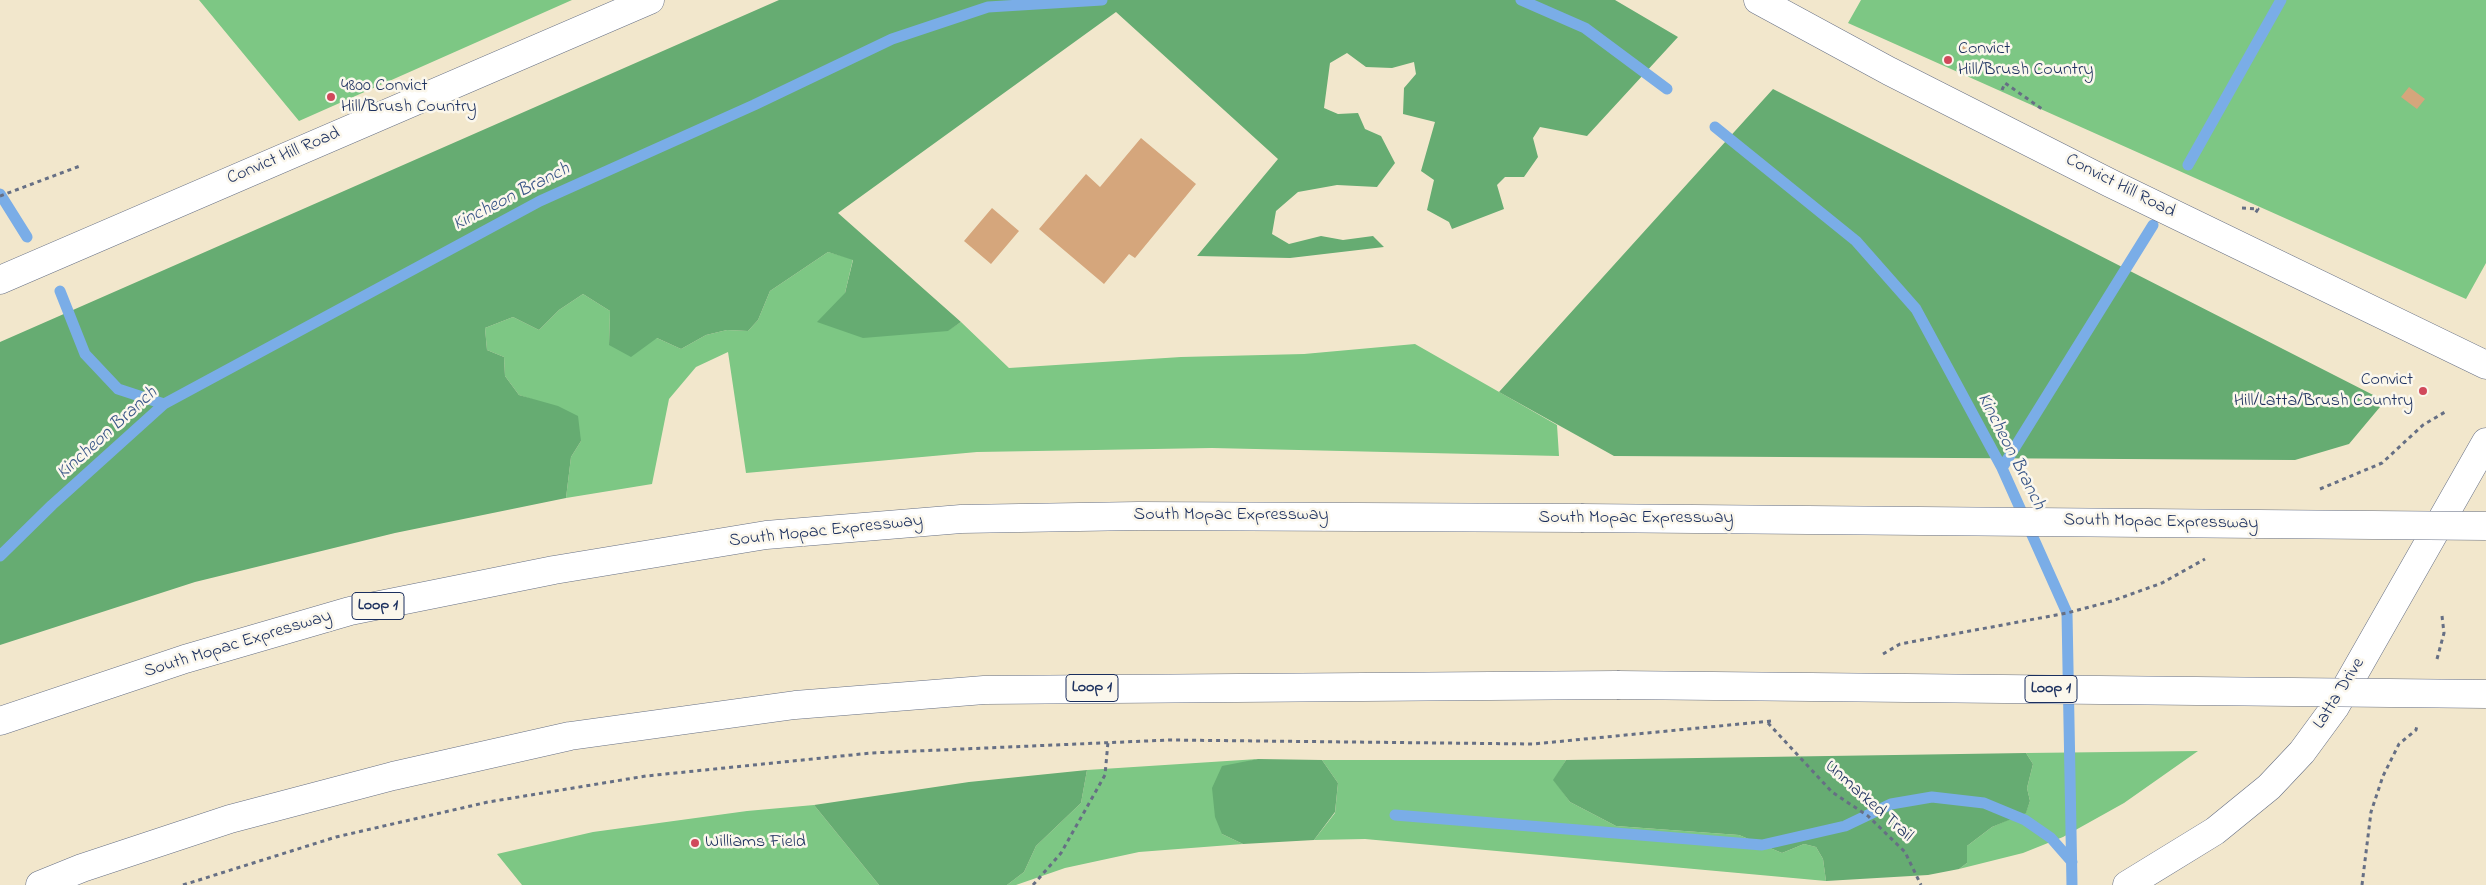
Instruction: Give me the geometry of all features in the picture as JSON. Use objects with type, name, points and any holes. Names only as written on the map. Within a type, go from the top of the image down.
[{"type":"main road","name":"Convict Hill Road","points":[[0,280],[650,0]]},
{"type":"main road","name":"Convict Hill Road","points":[[1758,0],[1890,71],[2110,183],[2486,365]]},
{"type":"main road","name":"Latta Drive","points":[[2127,885],[2215,831],[2269,787],[2302,752],[2336,707],[2486,442]]},
{"type":"main road","name":"South Mopac Expressway","points":[[0,721],[185,659],[350,611],[554,570],[766,535],[960,519],[1138,516],[1581,518],[2486,526]]},
{"type":"main road","name":"Loop 1","points":[[40,885],[82,868],[230,820],[393,776],[570,736],[795,705],[984,690],[1617,685],[2486,694]]},
{"type":"path","points":[[0,196],[80,166]]},
{"type":"path","points":[[2434,668],[2444,633],[2442,616]]},
{"type":"path","points":[[2362,885],[2371,812],[2383,776],[2399,744],[2416,730],[2419,721]]},
{"type":"path","name":"Unmarked Trail","points":[[1768,723],[1832,792],[1868,816],[1905,852],[1921,885]]},
{"type":"path","points":[[1033,885],[1060,853],[1105,775],[1108,742]]},
{"type":"green space","points":[[199,0],[572,0],[299,121]]},
{"type":"green space","points":[[779,0],[1615,0],[1678,37],[1587,136],[1540,127],[1533,138],[1538,157],[1524,177],[1505,177],[1497,185],[1504,209],[1452,229],[1449,222],[1427,210],[1434,180],[1421,171],[1435,122],[1403,114],[1404,88],[1416,74],[1414,62],[1392,68],[1366,67],[1347,53],[1330,63],[1324,108],[1338,114],[1358,113],[1365,129],[1381,136],[1395,163],[1377,187],[1337,185],[1298,192],[1276,211],[1272,234],[1289,244],[1321,236],[1343,240],[1373,236],[1384,247],[1290,258],[1197,256],[1278,159],[1116,12],[838,213],[961,322],[948,331],[863,338],[817,322],[845,293],[853,260],[828,252],[770,291],[758,320],[748,331],[727,330],[706,335],[681,349],[657,338],[631,357],[609,345],[610,311],[583,294],[559,310],[539,330],[513,317],[485,328],[487,350],[504,357],[505,376],[519,395],[558,406],[578,416],[581,441],[571,457],[566,498],[395,533],[195,582],[0,645],[0,342]]},
{"type":"green space","points":[[1861,0],[2486,0],[2486,263],[2466,299],[1848,23]]},
{"type":"green space","points":[[1773,89],[2385,401],[2349,444],[2295,460],[1614,456],[1499,392]]},
{"type":"green space","points":[[828,252],[853,259],[845,293],[947,331],[961,322],[1009,368],[1181,357],[1304,354],[1415,344],[1557,425],[1559,456],[1212,448],[977,452],[746,473],[728,352],[696,367],[669,399],[652,484],[566,498],[571,457],[581,441],[534,400],[519,395],[505,376],[504,357],[487,350],[485,328],[513,317],[539,330],[559,310],[583,294],[610,311],[609,345],[657,338],[681,349],[706,335],[727,330],[748,331],[758,320],[770,291]]},
{"type":"green space","points":[[2198,751],[2124,803],[2063,837],[2023,853],[1959,869],[1967,863],[1967,846],[1992,827],[2026,812],[2030,801],[2027,788],[2033,764],[2026,753]]},
{"type":"green space","points":[[2026,753],[2033,764],[2027,788],[2030,801],[2026,813],[1992,827],[1967,846],[1967,863],[1959,869],[1928,875],[1826,881],[1823,859],[1816,847],[1804,844],[1782,853],[1739,835],[1616,826],[1570,802],[1553,780],[1566,760]]},
{"type":"green space","points":[[1258,759],[1243,763],[1222,834],[1243,844],[1139,852],[1065,868],[1016,885],[1007,885],[1024,872],[1036,846],[1081,803],[1087,770]]},
{"type":"green space","points":[[1258,759],[1322,760],[1338,783],[1335,812],[1314,840],[1243,844],[1222,834],[1215,817],[1212,788],[1222,766]]},
{"type":"green space","points":[[1322,760],[1566,760],[1554,780],[1570,802],[1616,826],[1739,835],[1782,853],[1804,844],[1816,847],[1823,859],[1826,881],[1365,839],[1314,840],[1335,813],[1338,783]]},
{"type":"green space","points":[[1087,770],[1081,803],[1036,846],[1024,872],[1007,885],[879,885],[814,805],[969,782]]},
{"type":"green space","name":"Williams Field","points":[[814,805],[879,885],[522,885],[497,854],[593,832],[747,811]]},
{"type":"building","points":[[1963,40],[1975,47],[1971,54],[1959,48]]},
{"type":"building","points":[[2409,87],[2425,99],[2417,109],[2401,97]]},
{"type":"building","points":[[1141,138],[1196,184],[1135,258],[1129,254],[1104,284],[1039,229],[1086,174],[1100,187]]},
{"type":"building","points":[[992,208],[1019,231],[991,264],[964,241]]},
{"type":"waterway","name":"Kincheon Branch","points":[[0,556],[52,505],[164,404],[540,201],[754,105],[892,39],[988,7],[1102,0]]},
{"type":"waterway","name":"Kincheon Branch","points":[[1521,0],[1585,28],[1667,89]]},
{"type":"waterway","points":[[2188,165],[2281,0]]},
{"type":"waterway","name":"Kincheon Branch","points":[[1715,127],[1856,241],[1916,309],[2002,468],[2067,613],[2072,885]]},
{"type":"waterway","points":[[0,194],[27,237]]},
{"type":"waterway","points":[[2002,468],[2153,225]]},
{"type":"waterway","points":[[60,291],[85,354],[118,389],[164,404]]},
{"type":"waterway","points":[[1395,815],[1762,845],[1845,826],[1891,804],[1932,797],[1984,803],[2025,820],[2051,838],[2072,862]]},
{"type":"place","name":"Convict Hill/Brush Country","points":[[1948,60]]},
{"type":"place","name":"4800 Convict Hill/Brush Country","points":[[331,97]]},
{"type":"place","name":"Convict Hill/Latta/Brush Country","points":[[2423,391]]},
{"type":"place","name":"Williams Field","points":[[695,843]]}]
